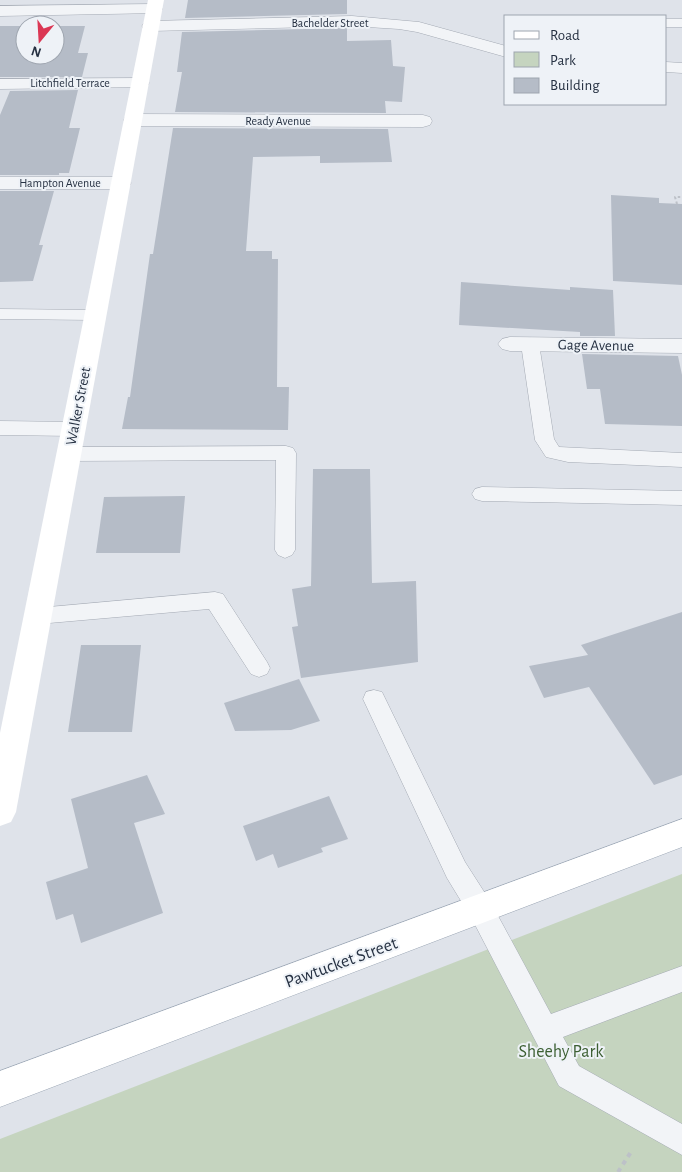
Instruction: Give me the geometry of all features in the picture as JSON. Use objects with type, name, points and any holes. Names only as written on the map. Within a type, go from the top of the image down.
[{"type":"street","points":[[0,11],[153,12]]},
{"type":"street","name":"Bachelder Street","points":[[153,12],[398,24],[419,27],[504,51]]},
{"type":"street","name":"Walker Street","points":[[0,812],[5,754],[38,616],[153,12]]},
{"type":"street","points":[[667,67],[682,68]]},
{"type":"street","name":"Litchfield Terrace","points":[[0,84],[140,83]]},
{"type":"street","name":"Ready Avenue","points":[[133,120],[424,121]]},
{"type":"street","name":"Hampton Avenue","points":[[0,183],[121,183]]},
{"type":"street","name":"Gage Avenue","points":[[520,344],[682,346]]},
{"type":"street","name":"Pawtucket Street","points":[[0,1088],[481,910],[682,833]]},
{"type":"lane","points":[[667,23],[682,23]]},
{"type":"lane","points":[[0,314],[95,315]]},
{"type":"lane","points":[[520,344],[545,440],[553,452],[568,455],[682,460]]},
{"type":"lane","points":[[0,428],[74,429]]},
{"type":"lane","points":[[68,454],[286,453],[284,550]]},
{"type":"lane","points":[[482,494],[682,498]]},
{"type":"lane","points":[[38,616],[215,600],[259,668]]},
{"type":"lane","points":[[374,699],[456,870],[481,910],[569,1076],[682,1140]]},
{"type":"lane","points":[[544,1030],[682,978]]},
{"type":"path","points":[[677,204],[675,197],[682,197]]},
{"type":"green space","name":"Sheehy Park","points":[[682,874],[682,1172],[0,1172],[0,1139]]},
{"type":"building","points":[[188,0],[347,0],[347,14],[185,18]]},
{"type":"building","points":[[0,26],[15,26],[15,65],[65,65],[65,26],[85,26],[78,53],[88,53],[82,77],[0,77]]},
{"type":"building","points":[[347,28],[347,41],[391,40],[393,66],[405,67],[402,102],[385,101],[386,113],[175,112],[182,72],[177,72],[182,32]]},
{"type":"building","points":[[78,90],[69,128],[80,128],[69,173],[59,173],[59,175],[0,175],[0,115],[10,91]]},
{"type":"building","points":[[173,128],[388,129],[392,162],[320,163],[320,156],[253,157],[246,251],[272,251],[272,259],[278,259],[277,387],[289,387],[288,430],[122,429],[128,397],[130,397],[150,254],[153,254]]},
{"type":"building","points":[[0,191],[54,191],[39,245],[43,245],[33,281],[0,282]]},
{"type":"building","points":[[611,195],[659,198],[659,203],[682,204],[682,285],[613,281]]},
{"type":"building","points":[[461,282],[570,290],[570,287],[613,290],[615,336],[580,336],[580,332],[459,325]]},
{"type":"building","points":[[582,354],[678,356],[682,375],[682,426],[605,424],[600,389],[587,389]]},
{"type":"building","points":[[313,469],[370,469],[372,583],[416,581],[418,662],[301,678],[292,627],[298,626],[292,589],[311,586]]},
{"type":"building","points":[[185,496],[180,553],[96,553],[104,497]]},
{"type":"building","points":[[682,612],[682,775],[654,785],[589,687],[544,698],[529,666],[588,655],[581,645]]},
{"type":"building","points":[[81,645],[141,645],[132,732],[68,732]]},
{"type":"building","points":[[299,679],[320,721],[291,730],[235,731],[224,703]]},
{"type":"building","points":[[147,775],[165,814],[134,823],[163,913],[81,943],[73,914],[56,920],[46,882],[88,868],[71,799]]},
{"type":"building","points":[[329,796],[348,839],[321,848],[323,852],[278,868],[273,854],[256,861],[243,826]]}]
